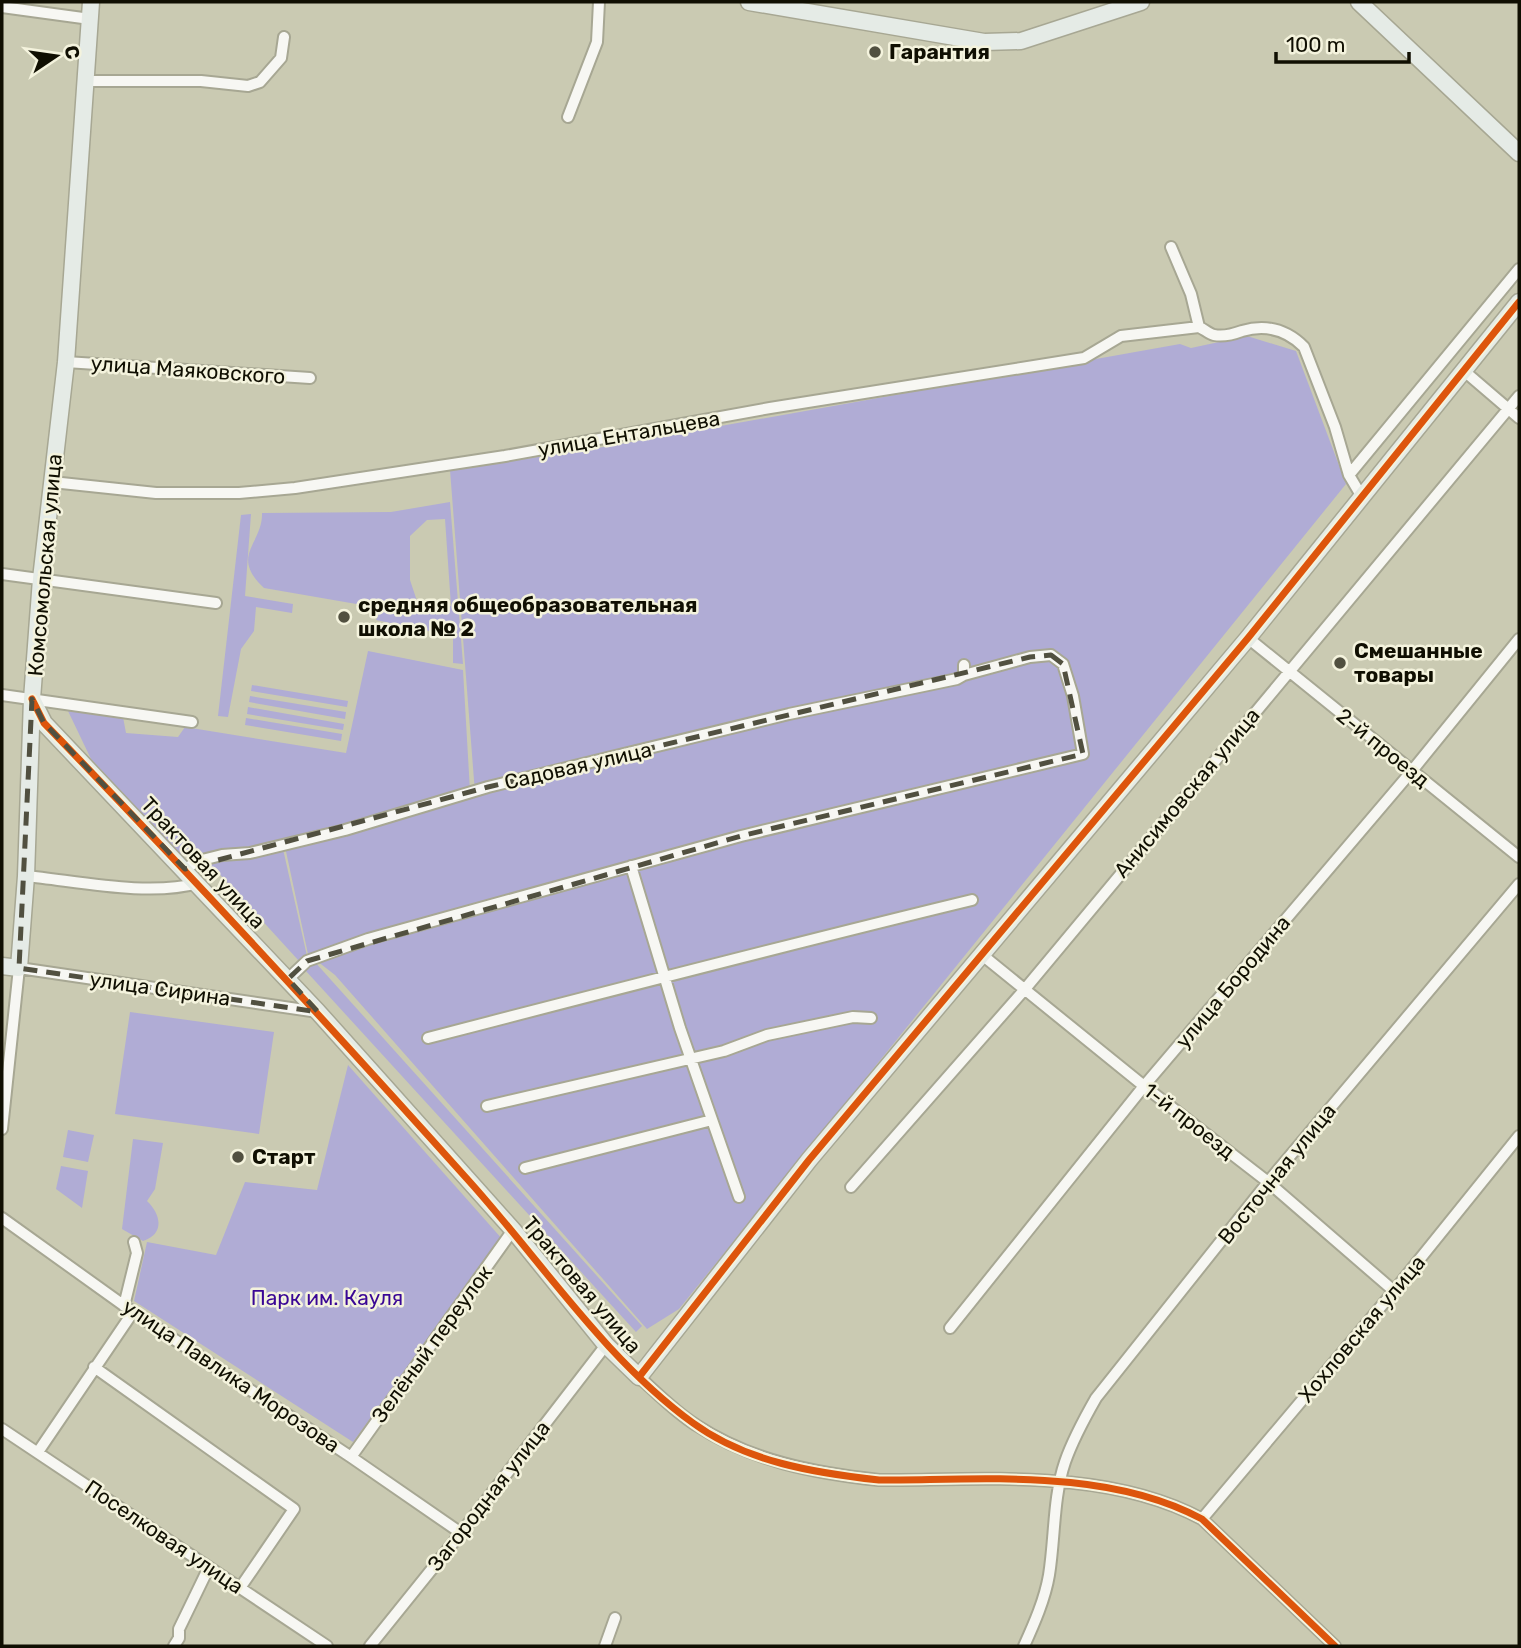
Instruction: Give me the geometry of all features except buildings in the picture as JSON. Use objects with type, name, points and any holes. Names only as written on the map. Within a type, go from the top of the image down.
[{"type":"street","name":"Комсомольская улица","points":[[2,1129],[26,876],[32,699],[41,579],[66,362],[91,2]]},
{"type":"street","points":[[568,117],[597,42],[599,2]]},
{"type":"street","points":[[749,2],[984,42],[1021,41],[1141,2]]},
{"type":"street","points":[[1359,2],[1519,153]]},
{"type":"street","points":[[2,8],[90,19]]},
{"type":"street","points":[[86,81],[201,81],[248,86],[260,82],[281,58],[284,37]]},
{"type":"street","points":[[1171,247],[1191,294],[1199,327]]},
{"type":"street","points":[[1349,475],[1519,270]]},
{"type":"street","points":[[639,1377],[809,1160],[1248,638],[1519,302]]},
{"type":"street","name":"улица Ентальцева","points":[[52,482],[156,493],[239,493],[295,488],[505,456],[770,408],[1084,358],[1121,336],[1199,327],[1214,335],[1230,335],[1256,327],[1270,327],[1296,339],[1304,347],[1335,427],[1349,475],[1362,497]]},
{"type":"street","name":"улица Маяковского","points":[[66,362],[310,378]]},
{"type":"street","points":[[1463,370],[1519,418]]},
{"type":"street","name":"Анисимовская улица","points":[[851,1188],[1025,989],[1519,396]]},
{"type":"street","points":[[2,574],[216,603]]},
{"type":"street","name":"2-й проезд","points":[[1248,638],[1519,857]]},
{"type":"street","name":"улица Бородина","points":[[950,1328],[1144,1086],[1411,772],[1519,639]]},
{"type":"street","name":"Садовая улица","points":[[185,869],[198,861],[222,855],[250,853],[345,830],[488,788],[964,670],[1051,655],[1063,664],[1073,696],[1083,754],[741,836],[631,866]]},
{"type":"street","points":[[2,695],[192,722]]},
{"type":"street","name":"Трактовая улица","points":[[32,699],[44,723],[318,1012],[513,1230],[606,1345],[694,1424],[735,1448],[777,1463],[850,1477],[879,1480],[1060,1481],[1124,1490],[1176,1505],[1202,1519],[1331,1645]]},
{"type":"street","points":[[288,979],[307,961],[368,939],[631,866],[663,978],[738,1197]]},
{"type":"street","points":[[26,876],[146,888],[183,887],[198,883]]},
{"type":"street","name":"Восточная улица","points":[[1024,1646],[1035,1623],[1048,1577],[1060,1481],[1065,1462],[1079,1428],[1096,1398],[1268,1182],[1519,884]]},
{"type":"street","points":[[428,1038],[771,948],[972,900]]},
{"type":"street","name":"1-й проезд","points":[[981,954],[1268,1182],[1394,1291]]},
{"type":"street","name":"улица Сирина","points":[[2,966],[318,1012]]},
{"type":"street","points":[[488,1106],[724,1051],[767,1035],[853,1017],[871,1018]]},
{"type":"street","points":[[525,1168],[712,1120]]},
{"type":"street","name":"Хохловская улица","points":[[1202,1519],[1394,1291],[1519,1136]]},
{"type":"street","name":"улица Павлика Морозова","points":[[2,1218],[129,1309],[461,1533]]},
{"type":"street","name":"Зелёный переулок","points":[[351,1457],[513,1230]]},
{"type":"street","points":[[38,1452],[129,1309],[137,1253],[134,1242]]},
{"type":"street","name":"Загородная улица","points":[[370,1646],[606,1345]]},
{"type":"street","points":[[94,1367],[294,1509],[240,1588]]},
{"type":"street","name":"Поселковая улица","points":[[2,1429],[327,1646]]},
{"type":"street","points":[[189,1646],[176,1642],[179,1629],[209,1567]]},
{"type":"street","points":[[605,1646],[615,1618]]},
{"type":"highlighted area","points":[[1051,655],[1063,664],[1083,754],[741,836],[307,961],[288,979],[318,1012],[19,968],[32,699],[44,723],[185,869],[488,787],[1030,657]]},
{"type":"green space","points":[[1247,336],[1296,351],[1346,484],[679,1309],[647,1329],[335,975],[308,954],[284,842],[475,793],[450,470],[598,448],[1180,344],[1191,348]]},
{"type":"green space","points":[[450,502],[463,664],[453,663],[453,636],[376,620],[385,601],[368,606],[264,588],[249,567],[248,558],[261,524],[262,513],[391,512]],"holes":[[[445,519],[451,606],[418,604],[410,580],[410,536],[427,520]]]},
{"type":"green space","points":[[251,514],[245,596],[293,604],[292,613],[256,607],[254,631],[241,649],[228,717],[218,716],[241,515]]},
{"type":"green space","points":[[368,651],[463,670],[470,791],[281,840],[307,956],[299,961],[214,868],[180,854],[91,759],[68,711],[123,717],[126,733],[178,737],[185,727],[346,753]]},
{"type":"green space","points":[[252,685],[348,701],[347,707],[251,691]]},
{"type":"green space","points":[[250,696],[346,712],[345,719],[249,702]]},
{"type":"green space","points":[[248,707],[344,724],[343,730],[247,714]]},
{"type":"green space","points":[[246,718],[342,734],[341,741],[245,725]]},
{"type":"green space","points":[[314,961],[642,1326],[636,1332],[305,970]]},
{"type":"green space","points":[[130,1012],[274,1032],[259,1134],[115,1114]]},
{"type":"green space","name":"Парк им. Кауля","points":[[348,1065],[503,1240],[353,1442],[134,1301],[147,1242],[216,1255],[245,1182],[317,1190]]},
{"type":"green space","points":[[68,1130],[94,1135],[88,1162],[63,1157]]},
{"type":"green space","points":[[133,1139],[163,1143],[155,1189],[147,1201],[158,1218],[158,1229],[143,1241],[122,1229]]},
{"type":"green space","points":[[61,1166],[88,1171],[82,1208],[56,1189]]},
{"type":"cycle path","points":[[639,1377],[809,1160],[1248,638],[1519,302]]},
{"type":"cycle path","points":[[32,699],[44,723],[206,893],[417,1123],[603,1340],[661,1398],[693,1423],[735,1447],[758,1456],[830,1474],[879,1480],[1044,1480],[1126,1491],[1165,1503],[1202,1519],[1335,1646]]},
{"type":"place","name":"Гарантия","points":[[875,52]]},
{"type":"place","name":"средняя общеобразовательная школа № 2","points":[[344,617]]},
{"type":"place","name":"Смешанные товары","points":[[1340,663]]},
{"type":"place","name":"Старт","points":[[238,1157]]}]
